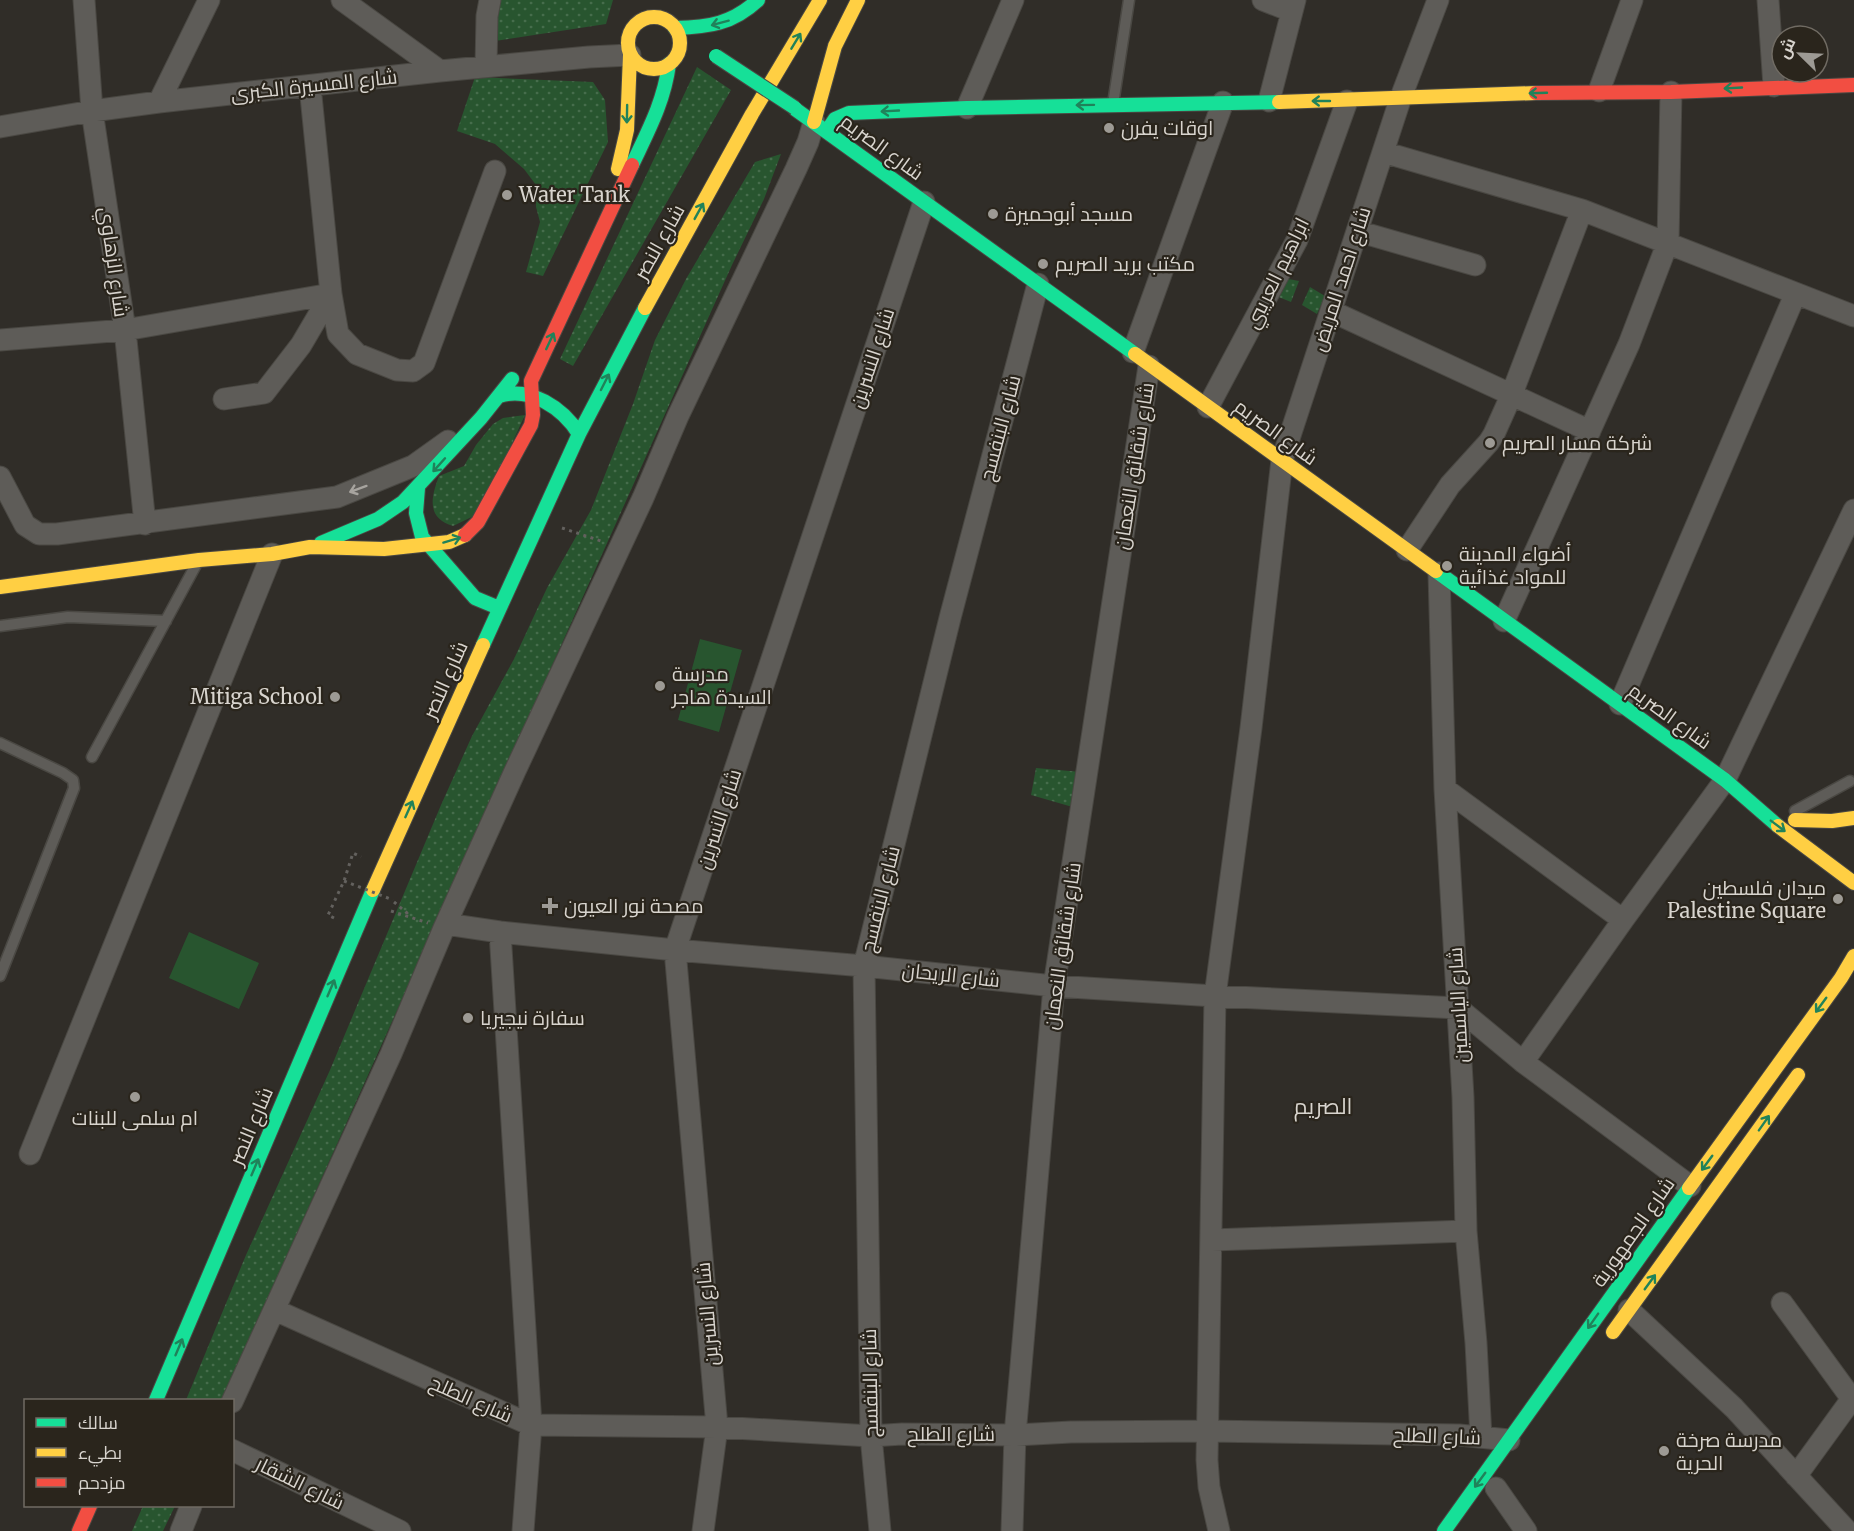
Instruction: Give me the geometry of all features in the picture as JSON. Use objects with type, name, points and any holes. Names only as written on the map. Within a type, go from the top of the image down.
[{"type":"main road","points":[[644,0],[650,17]]},
{"type":"main road","points":[[677,31],[724,24],[743,14],[758,0]]},
{"type":"main road","name":"شارع النصر","points":[[157,1399],[367,903],[579,434],[651,296],[752,114],[820,0]]},
{"type":"main road","points":[[820,127],[836,46],[858,0]]},
{"type":"main road","points":[[0,587],[199,560],[272,554],[310,548],[384,549],[428,545],[458,539],[473,529],[531,425],[533,405],[530,388],[534,375],[660,106],[678,58],[677,31],[668,21],[659,17],[650,17],[635,25],[629,33],[627,130],[618,171],[534,343]]},
{"type":"main road","name":"شارع الصريم","points":[[677,31],[795,108],[1730,783],[1821,836]]},
{"type":"main road","points":[[630,55],[639,64],[655,70],[678,58]]},
{"type":"main road","points":[[743,89],[754,69]]},
{"type":"main road","points":[[820,127],[849,113],[967,108],[1347,101],[1401,97],[1599,91],[1671,92],[1774,86],[1854,85]]},
{"type":"main road","points":[[310,548],[378,519],[403,502],[481,418],[518,370]]},
{"type":"main road","points":[[499,396],[515,392],[531,396],[569,420],[579,434]]},
{"type":"main road","points":[[418,488],[416,518],[418,527],[428,545],[467,590],[484,603],[499,608]]},
{"type":"main road","name":"شارع الصريم","points":[[1730,783],[1762,814],[1854,883]]},
{"type":"main road","points":[[1792,818],[1832,821],[1854,818]]},
{"type":"main road","name":"شارع الجمهورية","points":[[1444,1531],[1834,988],[1854,956]]},
{"type":"main road","points":[[1608,1338],[1709,1201],[1804,1066]]},
{"type":"main road","points":[[80,1531],[90,1507]]},
{"type":"street","name":"شارع الزهاوي","points":[[83,0],[92,111],[125,330],[145,524]]},
{"type":"street","points":[[159,102],[209,0]]},
{"type":"street","points":[[342,0],[440,71]]},
{"type":"street","points":[[486,66],[487,16],[490,0]]},
{"type":"street","points":[[967,108],[1013,0]]},
{"type":"street","points":[[1263,0],[1293,6],[1269,101]]},
{"type":"street","name":"شارع احمد المريض","points":[[1219,1531],[1209,1487],[1207,1460],[1215,996],[1251,728],[1282,460],[1401,97],[1438,0]]},
{"type":"street","points":[[1599,91],[1632,0]]},
{"type":"street","points":[[1768,0],[1774,86]]},
{"type":"street","name":"شارع المسيرة الكبرى","points":[[0,128],[92,111],[159,102],[486,66],[630,55]]},
{"type":"street","points":[[310,86],[331,294],[338,334],[357,354],[397,370],[413,371],[424,363],[495,171]]},
{"type":"street","points":[[1504,621],[1629,345],[1668,242],[1671,92]]},
{"type":"street","name":"ابراهيم العريبي","points":[[1208,406],[1297,240],[1347,101]]},
{"type":"street","name":"شارع شقائق النعمان","points":[[1012,1531],[1015,1435],[1054,986],[1141,359],[1223,102]]},
{"type":"street","points":[[233,1399],[391,1054],[445,926],[620,548],[678,416],[808,142],[820,127]]},
{"type":"street","points":[[1383,152],[1582,210],[1668,242],[1795,295],[1854,316]]},
{"type":"street","name":"شارع النسرين","points":[[703,1531],[717,1427],[675,950],[924,202]]},
{"type":"street","points":[[1407,550],[1450,485],[1489,442],[1511,396],[1582,210]]},
{"type":"street","points":[[1357,231],[1474,265]]},
{"type":"street","name":"شارع البنفسج","points":[[880,1531],[871,1436],[864,966],[950,618],[1038,284]]},
{"type":"street","points":[[0,340],[125,330],[331,294]]},
{"type":"street","points":[[224,399],[264,393],[301,345],[331,294]]},
{"type":"street","points":[[1620,704],[1795,295]]},
{"type":"street","points":[[1331,311],[1590,431]]},
{"type":"street","points":[[0,477],[25,525],[39,534],[145,524],[337,497],[413,466],[481,418]]},
{"type":"street","points":[[1523,1062],[1623,920],[1730,783],[1854,510]]},
{"type":"street","points":[[30,1154],[272,554]]},
{"type":"street","name":"شارع الياسمين","points":[[1439,573],[1445,789],[1463,1097],[1466,1231],[1476,1343],[1481,1437]]},
{"type":"street","points":[[1445,789],[1623,920]]},
{"type":"street","name":"شارع الريحان","points":[[445,926],[1054,986],[1458,1008]]},
{"type":"street","points":[[500,932],[531,1425],[523,1531]]},
{"type":"street","points":[[1458,1008],[1523,1062],[1690,1186]]},
{"type":"street","points":[[1212,1239],[1466,1231]]},
{"type":"street","points":[[1782,1303],[1853,1398],[1796,1476]]},
{"type":"street","name":"شارع الطلح","points":[[275,1310],[531,1425],[717,1427],[871,1436],[1207,1431],[1347,1433],[1509,1440]]},
{"type":"street","points":[[1629,1310],[1734,1408],[1847,1531]]},
{"type":"street","name":"شارع الشقار","points":[[234,1451],[364,1523],[400,1531]]},
{"type":"street","points":[[1497,1488],[1526,1531]]},
{"type":"street","points":[[181,1531],[191,1507]]},
{"type":"lane","points":[[1113,104],[1129,0]]},
{"type":"lane","points":[[92,757],[199,560]]},
{"type":"lane","points":[[0,626],[68,617],[166,621]]},
{"type":"lane","points":[[0,743],[63,773],[73,780],[74,788],[0,976]]},
{"type":"lane","points":[[1792,818],[1850,781]]},
{"type":"path","points":[[540,521],[620,548]]},
{"type":"path","points":[[328,915],[344,881],[353,853]]},
{"type":"path","points":[[344,881],[393,900],[407,913],[406,916]]},
{"type":"path","points":[[367,903],[445,926]]},
{"type":"green space","points":[[500,0],[613,0],[606,24],[495,41],[494,15]]},
{"type":"green space","points":[[697,67],[731,90],[573,366],[560,359]]},
{"type":"green space","points":[[475,77],[593,82],[605,100],[608,142],[543,276],[526,272],[540,222],[536,207],[536,185],[524,169],[495,144],[457,131]]},
{"type":"green space","points":[[781,154],[764,199],[732,265],[222,1399],[186,1399],[246,1255],[330,1070],[472,736],[514,659],[547,588],[591,510],[633,404],[655,340],[686,279],[755,162]]},
{"type":"green space","points":[[1283,278],[1299,281],[1291,302],[1276,296]]},
{"type":"green space","points":[[1310,287],[1325,296],[1317,314],[1302,305]]},
{"type":"green space","points":[[525,415],[480,513],[453,526],[438,518],[433,499],[439,476],[464,466],[476,445],[493,424],[503,418]]},
{"type":"green space","points":[[700,639],[742,650],[719,732],[678,720]]},
{"type":"green space","points":[[1036,768],[1081,772],[1076,808],[1031,795]]},
{"type":"green space","points":[[189,932],[259,963],[239,1009],[169,978]]},
{"type":"green space","points":[[143,1507],[175,1507],[163,1531],[132,1531]]},
{"type":"traffic: fast","points":[[675,28],[720,23],[739,14],[758,0]]},
{"type":"traffic: fast","points":[[716,56],[795,108]]},
{"type":"traffic: fast","points":[[632,165],[659,104],[669,64]]},
{"type":"traffic: fast","points":[[827,131],[835,119],[849,113],[967,108],[1279,102]]},
{"type":"traffic: fast","points":[[795,109],[1135,354]]},
{"type":"traffic: fast","points":[[483,645],[579,434],[645,308]]},
{"type":"traffic: fast","points":[[321,543],[378,519],[403,502],[481,418],[512,379]]},
{"type":"traffic: fast","points":[[499,396],[522,394],[545,402],[564,416],[579,434]]},
{"type":"traffic: fast","points":[[418,488],[416,513],[422,537],[475,598],[499,608]]},
{"type":"traffic: fast","points":[[1436,571],[1725,780],[1778,826]]},
{"type":"traffic: fast","points":[[156,1399],[373,890]]},
{"type":"traffic: fast","points":[[1444,1531],[1689,1188]]},
{"type":"traffic: slow","points":[[645,308],[752,114],[820,0]]},
{"type":"traffic: slow","points":[[814,122],[835,46],[858,0]]},
{"type":"traffic: slow","points":[[649,17],[659,17],[668,21],[676,29],[680,43],[676,57],[668,65],[659,69],[649,69],[640,65],[632,57],[628,48],[628,38],[632,29],[640,21],[649,17]]},
{"type":"traffic: slow","points":[[618,169],[627,130],[630,55]]},
{"type":"traffic: slow","points":[[1279,102],[1536,93]]},
{"type":"traffic: slow","points":[[1135,354],[1436,571]]},
{"type":"traffic: slow","points":[[0,587],[199,560],[272,554],[310,547],[384,549],[449,542],[465,535]]},
{"type":"traffic: slow","points":[[373,890],[483,645]]},
{"type":"traffic: slow","points":[[1795,820],[1832,821],[1854,818]]},
{"type":"traffic: slow","points":[[1778,826],[1854,883]]},
{"type":"traffic: slow","points":[[1689,1188],[1841,978],[1854,956]]},
{"type":"traffic: slow","points":[[1613,1332],[1798,1075]]},
{"type":"traffic: jam","points":[[1536,93],[1671,92],[1854,85]]},
{"type":"traffic: jam","points":[[465,535],[478,522],[531,425],[533,415],[531,381],[632,165]]},
{"type":"traffic: jam","points":[[79,1531],[90,1507]]},
{"type":"place","name":"اوقات يفرن","points":[[1109,128]]},
{"type":"place","name":"Water Tank","points":[[507,195]]},
{"type":"place","name":"مسجد أبوحميرة","points":[[993,214]]},
{"type":"place","name":"مكتب بريد الصريم","points":[[1043,264]]},
{"type":"place","name":"شركة مسار الصريم","points":[[1490,443]]},
{"type":"place","name":"أضواء المدينة للمواد غذائية","points":[[1447,566]]},
{"type":"place","name":"مدرسة السيدة هاجر","points":[[660,686]]},
{"type":"place","name":"Mitiga School","points":[[335,697]]},
{"type":"place","name":"ميدان فلسطين Palestine Square","points":[[1838,899]]},
{"type":"place","name":"مصحة نور العيون","points":[[550,906]]},
{"type":"place","name":"سفارة نيجيريا","points":[[468,1018]]},
{"type":"place","name":"ام سلمى للبنات","points":[[135,1097]]},
{"type":"place","name":"مدرسة صرخة الحرية","points":[[1664,1451]]},
{"type":"district","name":"الصريم","points":[[1323,1106]]}]
